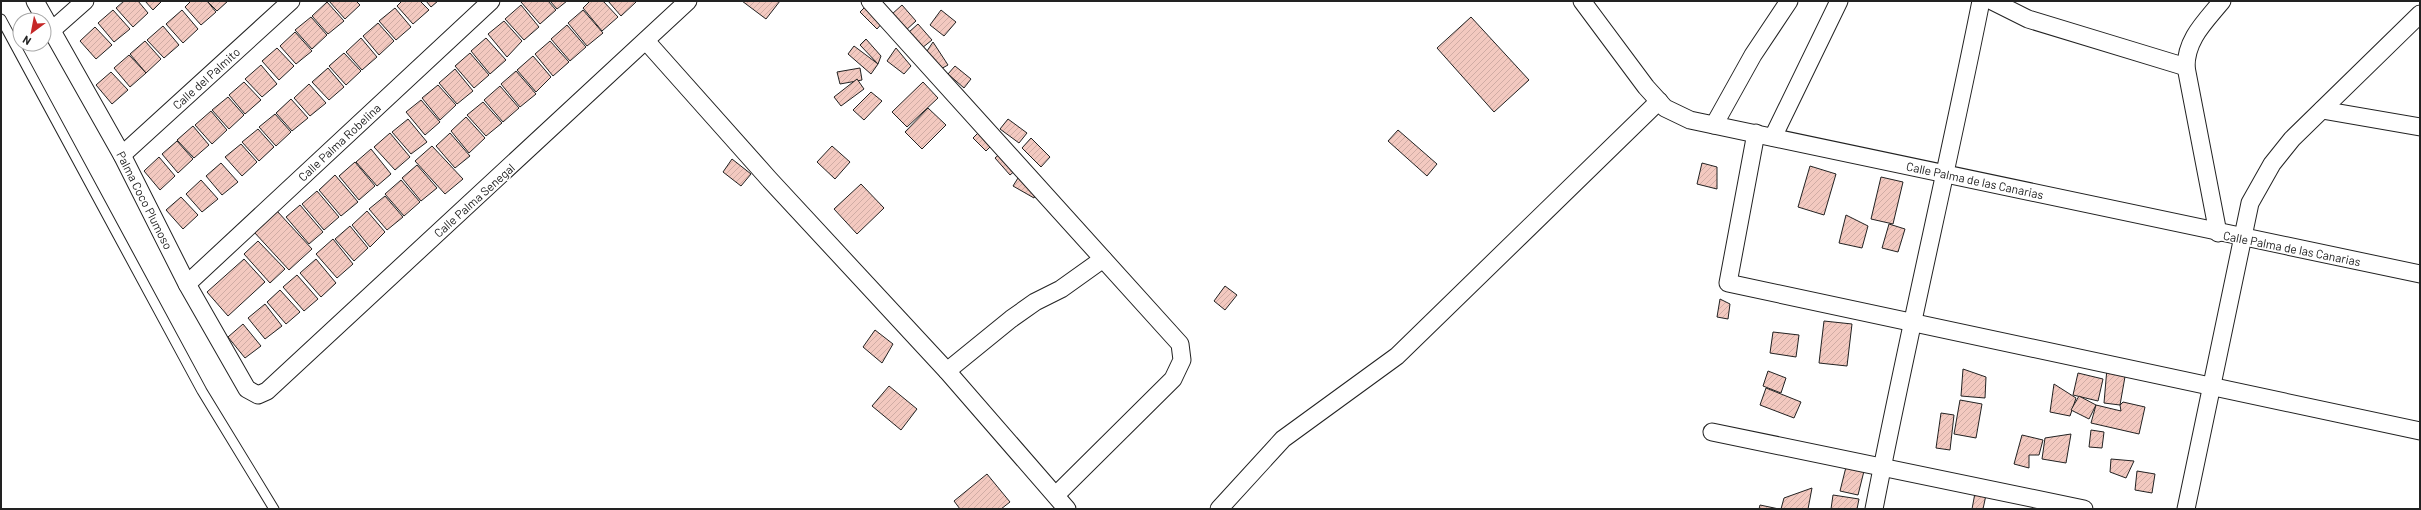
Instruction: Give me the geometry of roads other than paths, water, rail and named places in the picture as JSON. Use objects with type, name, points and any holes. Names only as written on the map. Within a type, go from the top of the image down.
[{"type":"street","name":"Palma Coco Plumoso","points":[[35,1],[41,12]]},
{"type":"street","points":[[52,30],[85,1]]},
{"type":"street","name":"Calle del Palmito","points":[[122,155],[291,1]]},
{"type":"street","name":"Calle Palma Robelina","points":[[187,284],[491,1]]},
{"type":"street","name":"Calle Palma Senegal","points":[[258,395],[267,391],[647,42],[688,1]]},
{"type":"street","points":[[870,1],[1180,344],[1182,360],[1173,379],[1056,495]]},
{"type":"street","name":"Calle Palma de las Canarias","points":[[1582,1],[1646,87],[1665,108],[1690,120],[2218,233],[2420,274]]},
{"type":"street","points":[[1714,125],[1753,55],[1789,1]]},
{"type":"street","points":[[1773,137],[1839,1]]},
{"type":"street","points":[[1874,509],[1912,322],[1946,174],[1981,1]]},
{"type":"street","points":[[1992,1],[2028,18],[2186,67]]},
{"type":"street","points":[[2218,233],[2186,67],[2186,52],[2194,36],[2222,1]]},
{"type":"street","points":[[2186,509],[2250,203],[2272,164],[2292,139],[2420,14]]},
{"type":"street","name":"Palma Coco Plumoso","points":[[52,33],[122,155],[187,284],[246,389],[258,395]]},
{"type":"street","points":[[647,42],[769,179],[947,371],[1068,509]]},
{"type":"street","points":[[1218,509],[1283,439],[1397,356],[1659,101]]},
{"type":"street","points":[[2322,110],[2420,127]]},
{"type":"street","points":[[1756,133],[1728,283],[2420,431]]},
{"type":"street","points":[[947,371],[1011,318],[1035,302],[1062,290],[1103,259]]},
{"type":"street","points":[[1712,432],[2084,509]]},
{"type":"lane","points":[[1,20],[202,391],[274,509]]}]
